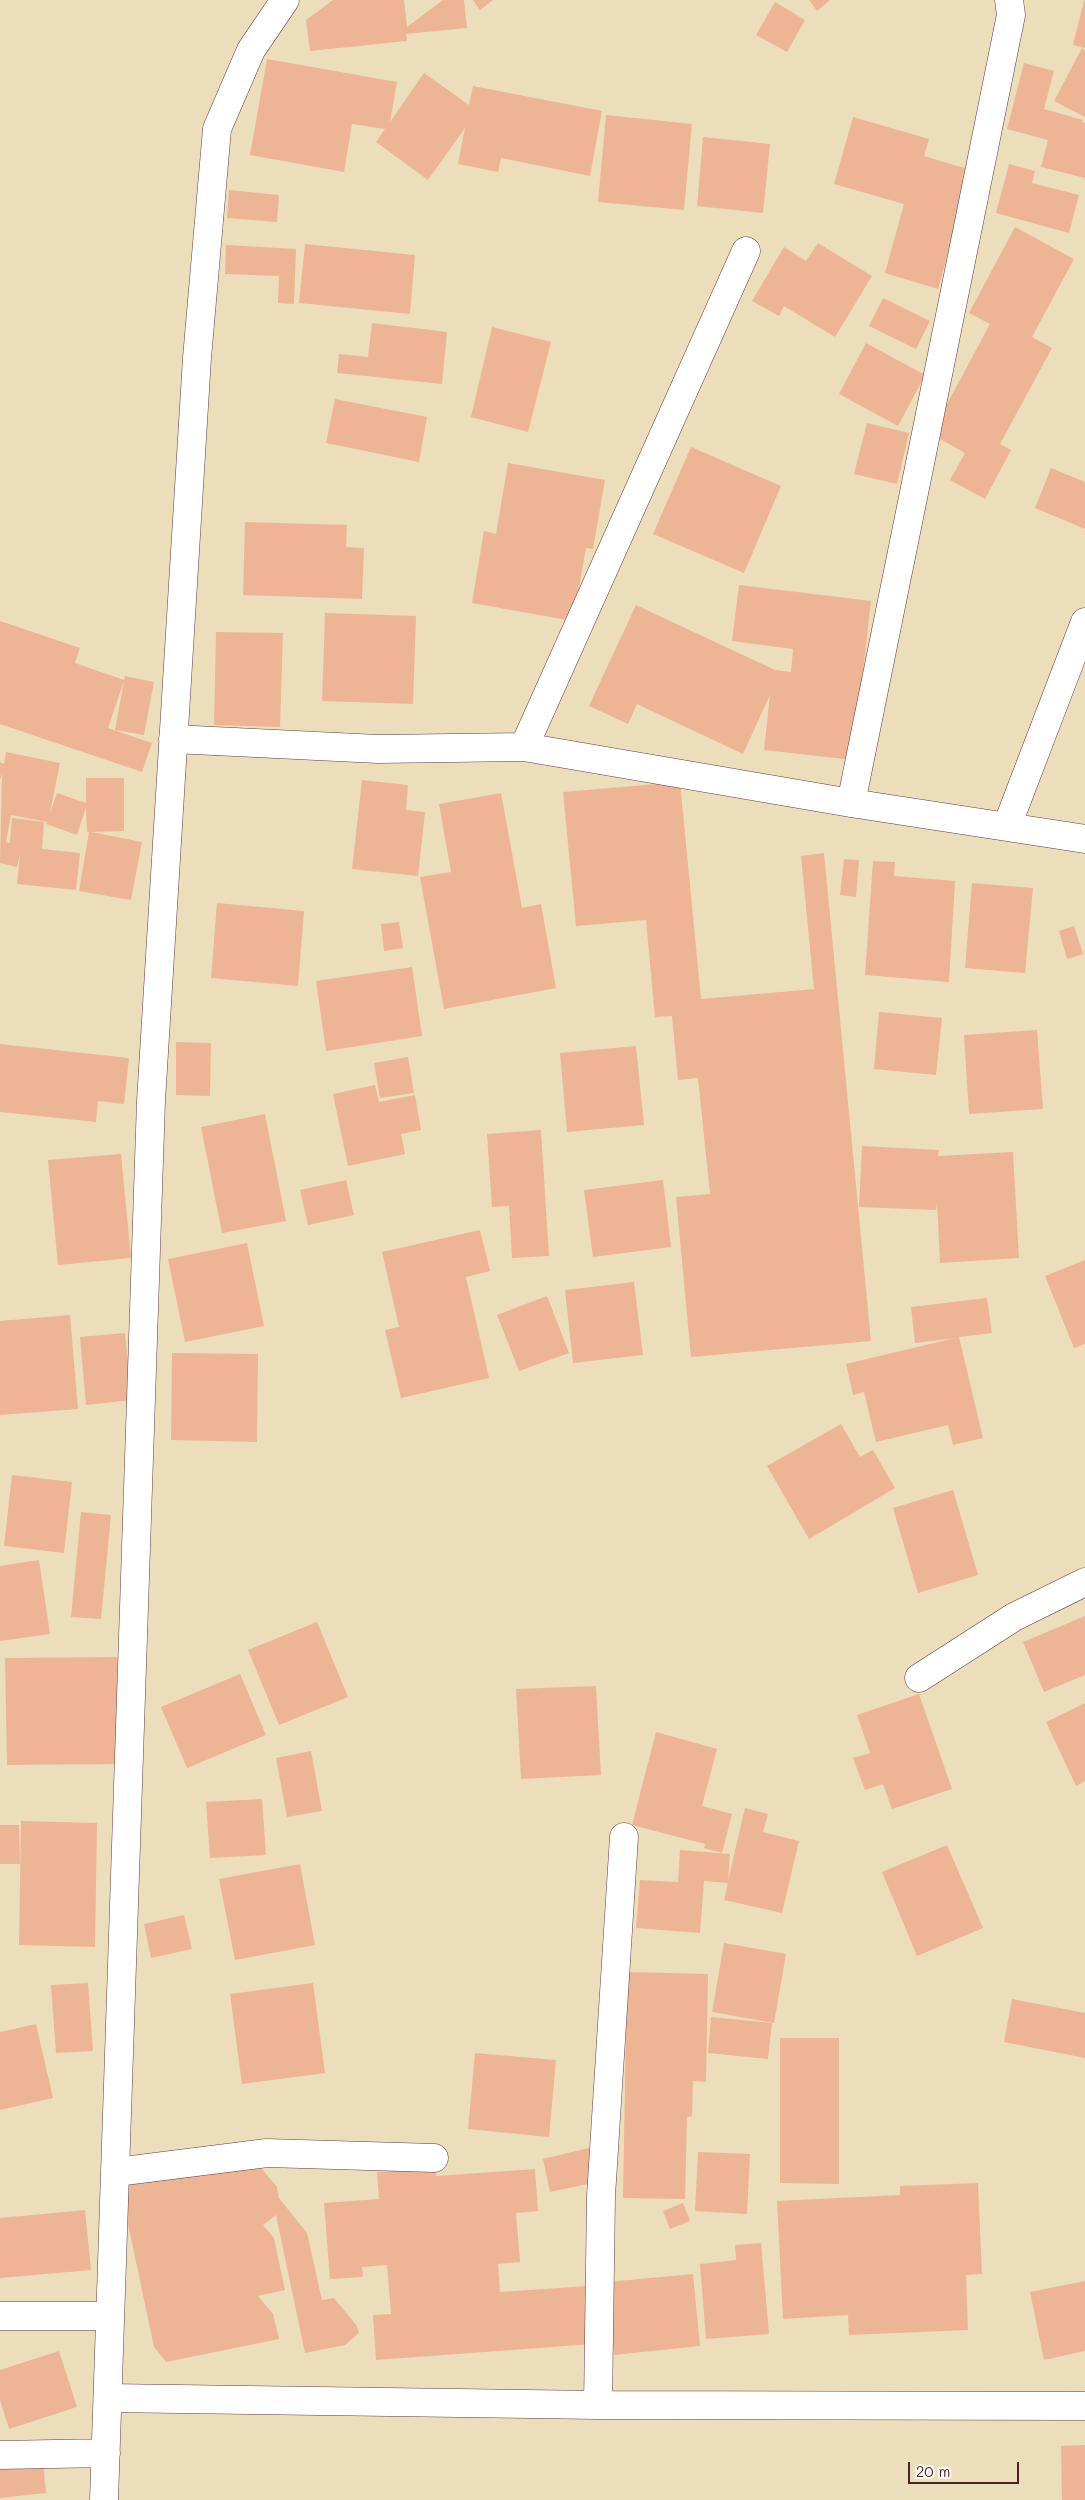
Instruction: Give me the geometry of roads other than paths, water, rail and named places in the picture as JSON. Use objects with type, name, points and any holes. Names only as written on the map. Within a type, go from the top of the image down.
[{"type":"street","points":[[104,2500],[151,1101],[197,358],[217,129],[251,50],[285,0]]},
{"type":"street","points":[[851,803],[1012,15],[1009,0]]},
{"type":"street","points":[[524,747],[746,251]]},
{"type":"street","points":[[1007,826],[1085,622]]},
{"type":"street","points":[[174,739],[378,749],[524,747],[851,803],[1085,839]]},
{"type":"street","points":[[918,1678],[1014,1617],[1085,1582]]},
{"type":"street","points":[[598,2405],[601,2196],[624,1837]]},
{"type":"street","points":[[116,2172],[267,2153],[434,2158]]},
{"type":"street","points":[[0,2316],[110,2316]]},
{"type":"street","points":[[108,2398],[598,2405],[1085,2406]]},
{"type":"street","points":[[0,2455],[106,2453]]}]
